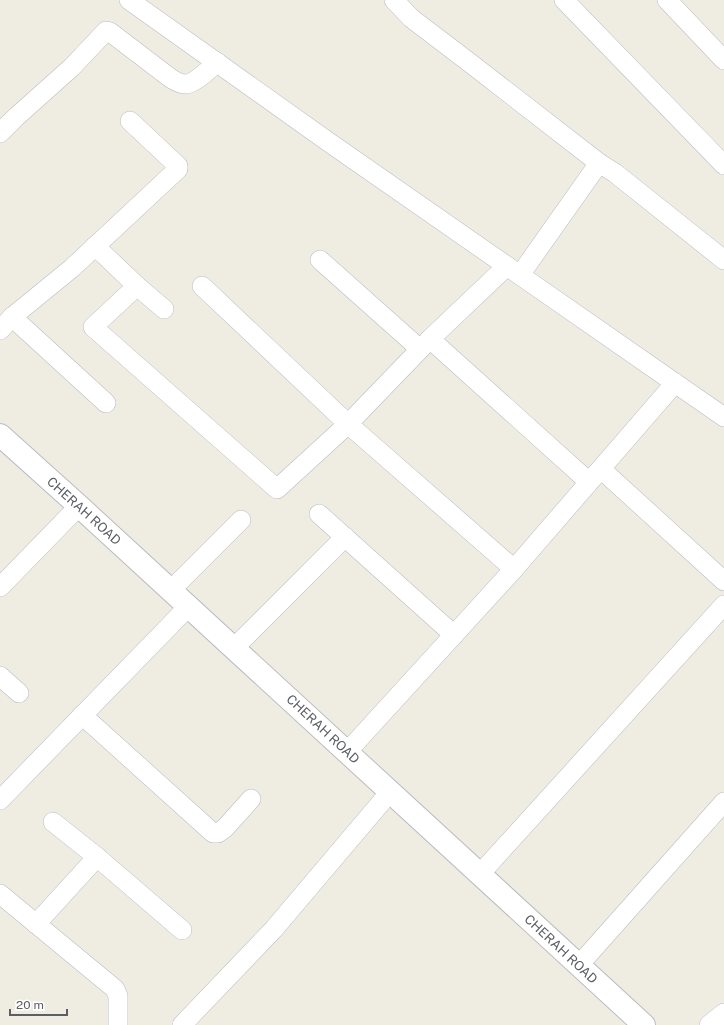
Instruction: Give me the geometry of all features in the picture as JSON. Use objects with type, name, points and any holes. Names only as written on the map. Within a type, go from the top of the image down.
[{"type":"street","points":[[129,0],[330,143],[724,418]]},
{"type":"street","points":[[394,0],[411,18],[599,163],[615,173],[724,260]]},
{"type":"street","points":[[564,0],[724,165]]},
{"type":"street","points":[[667,0],[724,60]]},
{"type":"street","points":[[0,133],[72,66],[106,31],[110,32],[168,77],[177,82],[186,84],[191,83],[217,62]]},
{"type":"street","points":[[106,403],[6,324],[72,268],[178,169],[178,166],[130,121]]},
{"type":"street","points":[[137,286],[93,327],[277,489],[348,424],[425,344],[513,270],[599,163]]},
{"type":"street","points":[[95,246],[137,286],[164,309]]},
{"type":"street","points":[[320,260],[425,344],[595,476],[724,581]]},
{"type":"street","points":[[202,286],[348,424],[514,569]]},
{"type":"street","points":[[347,752],[514,569],[675,383]]},
{"type":"street","name":"CHERAH ROAD","points":[[0,435],[171,590],[644,1025]]},
{"type":"street","points":[[0,587],[79,506]]},
{"type":"street","points":[[319,514],[454,635]]},
{"type":"street","points":[[171,590],[242,520]]},
{"type":"street","points":[[234,648],[345,537]]},
{"type":"street","points":[[480,874],[724,605]]},
{"type":"street","points":[[0,800],[188,607]]},
{"type":"street","points":[[0,676],[19,693]]},
{"type":"street","points":[[82,715],[213,833],[218,833],[225,828],[251,799]]},
{"type":"street","points":[[182,1025],[273,930],[390,792]]},
{"type":"street","points":[[579,965],[724,802]]},
{"type":"street","points":[[53,822],[97,857],[182,930]]},
{"type":"street","points":[[36,924],[97,857]]},
{"type":"street","points":[[0,894],[115,989],[118,996],[118,1025]]},
{"type":"street","points":[[710,1025],[724,1013]]}]
